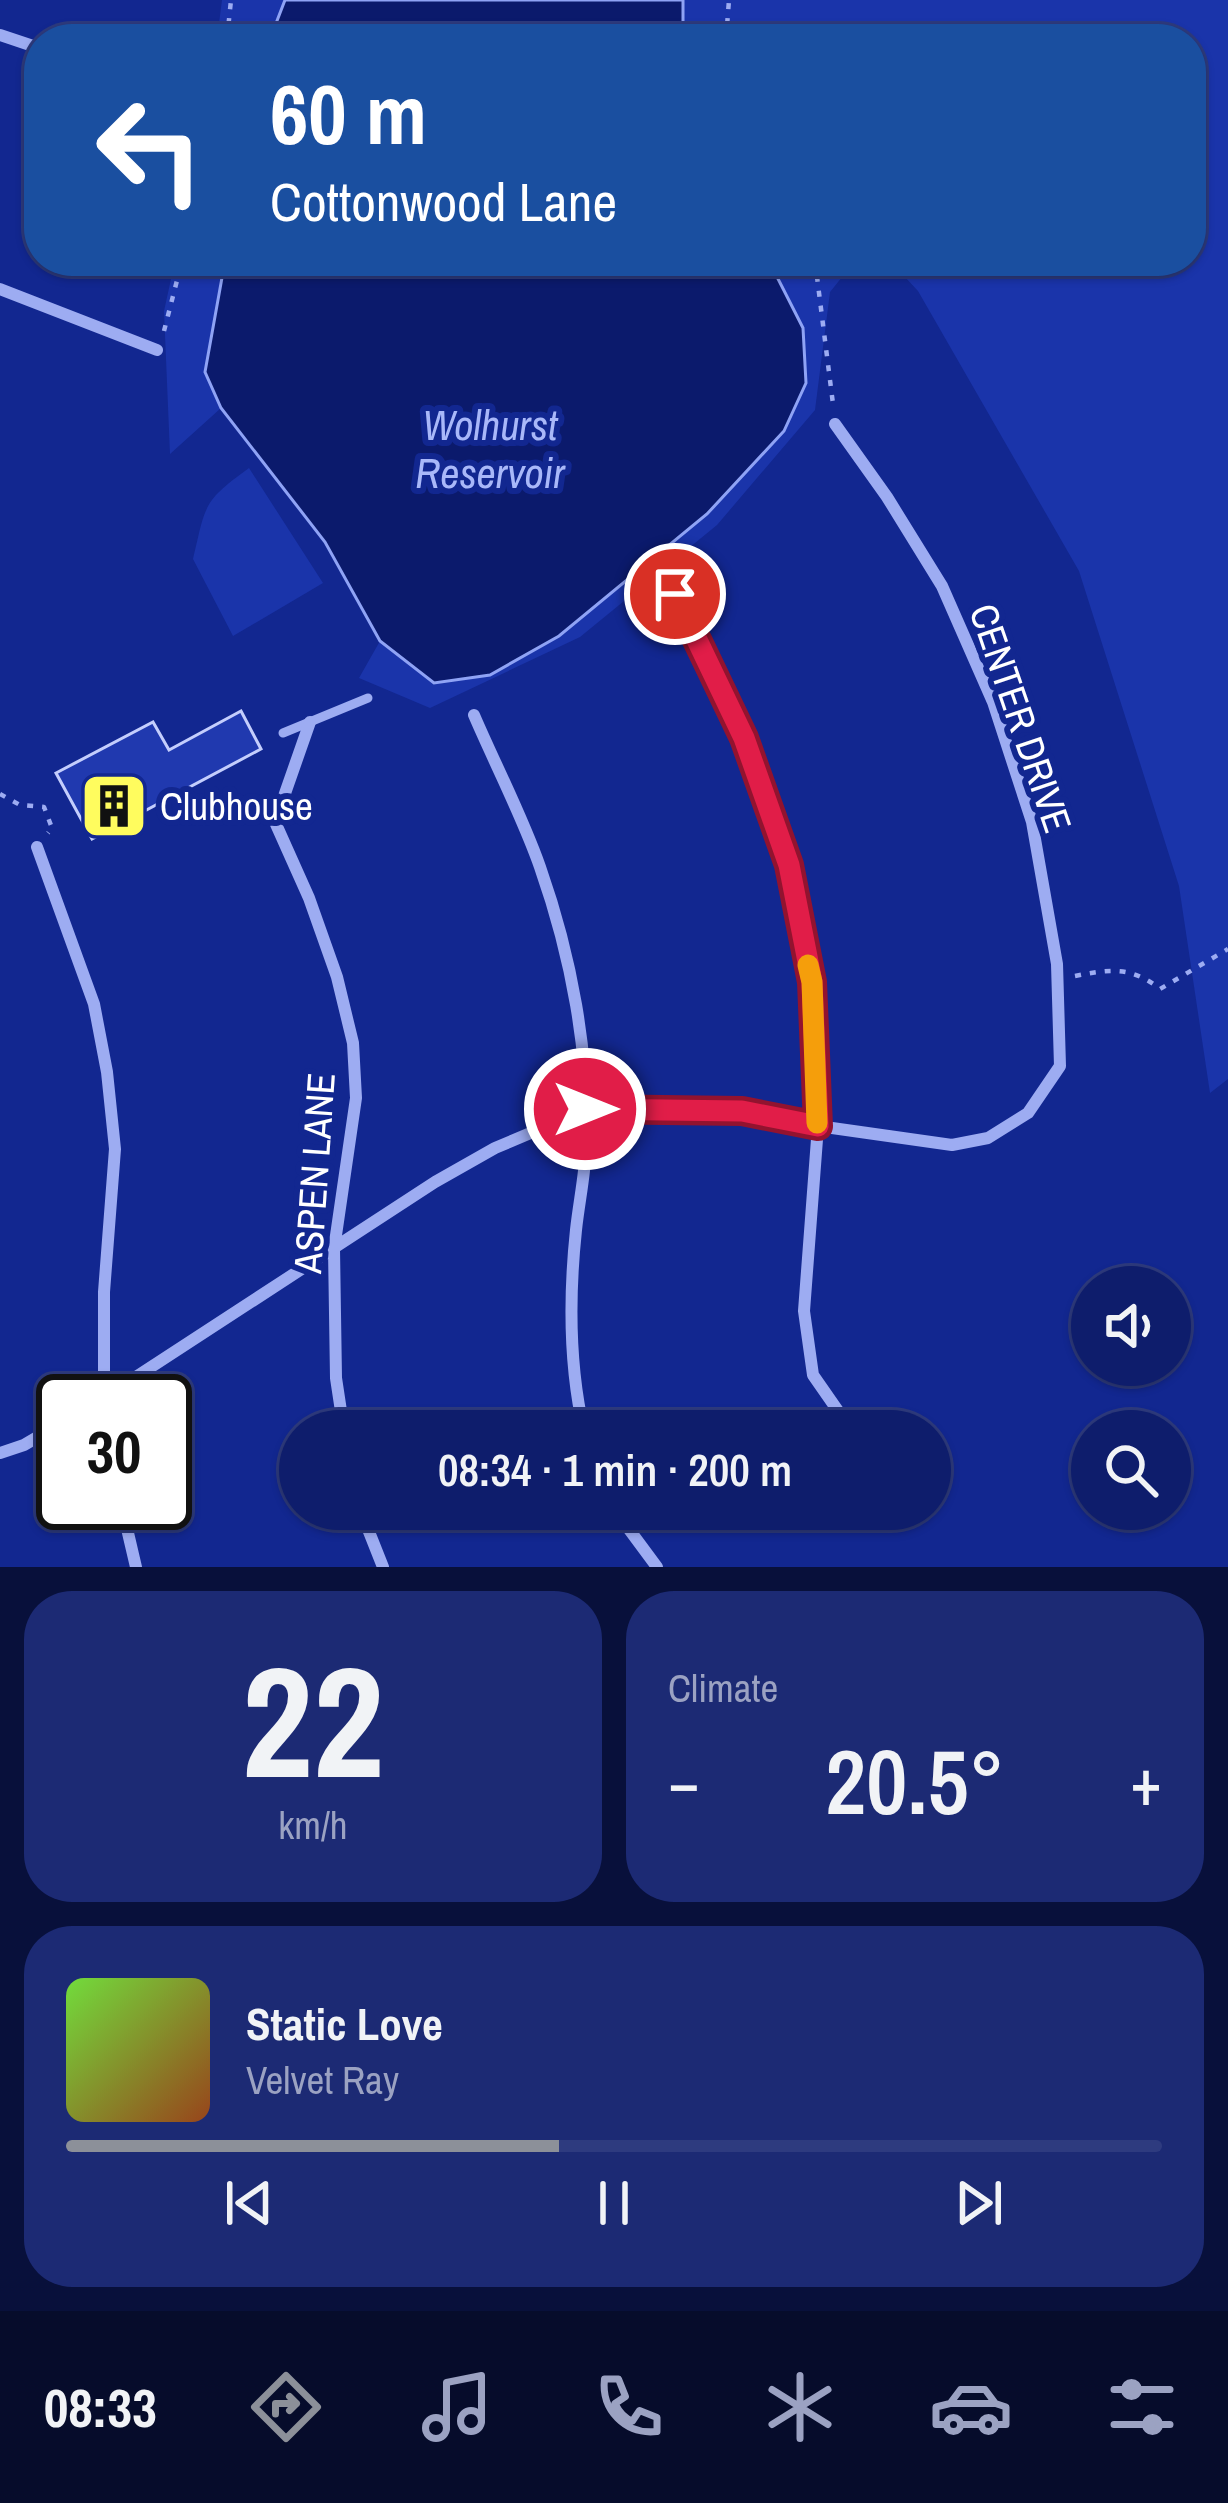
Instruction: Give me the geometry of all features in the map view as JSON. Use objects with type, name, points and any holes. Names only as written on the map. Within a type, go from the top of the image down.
[{"type":"street","points":[[0,289],[157,350]]},
{"type":"street","name":"CENTER DRIVE","points":[[142,1374],[455,1170],[585,1109],[742,1111],[952,1145],[988,1138],[1028,1113],[1060,1066],[1058,964],[1033,822],[993,703],[942,586],[835,424]]},
{"type":"street","points":[[675,594],[744,738],[789,865],[812,982],[818,1126],[804,1311],[813,1375],[837,1410]]},
{"type":"street","points":[[474,716],[539,864],[565,951],[582,1040],[586,1147],[572,1310],[579,1410]]},
{"type":"street","name":"ASPEN LANE","points":[[310,722],[275,822],[330,957],[353,1043],[356,1098],[334,1250],[341,1410]]},
{"type":"street","points":[[38,847],[94,1004],[107,1072],[116,1149],[102,1374]]},
{"type":"street","points":[[0,1453],[36,1437]]},
{"type":"street","points":[[127,1530],[136,1567]]},
{"type":"street","points":[[368,1530],[382,1567]]},
{"type":"street","points":[[630,1530],[657,1567]]},
{"type":"lane","points":[[283,733],[368,698]]},
{"type":"path","points":[[157,350],[179,276]]},
{"type":"path","points":[[816,276],[835,424]]},
{"type":"path","points":[[0,794],[20,805],[44,807],[52,828],[38,847]]},
{"type":"path","points":[[1058,979],[1107,970],[1141,974],[1160,989],[1228,949]]},
{"type":"shaded area","points":[[222,0],[285,0],[276,24],[219,24]]},
{"type":"shaded area","points":[[683,0],[1228,0],[1228,1079],[1210,1093],[1179,886],[1079,571],[918,291],[904,276],[1206,276],[1206,24],[683,24]]},
{"type":"shaded area","points":[[172,276],[222,276],[205,372],[221,408],[170,454],[164,311]]},
{"type":"shaded area","points":[[777,276],[843,276],[830,292],[815,410],[717,525],[580,637],[430,708],[359,678],[380,641],[434,683],[803,328]]},
{"type":"shaded area","points":[[249,468],[323,583],[233,636],[193,559],[208,506]]},
{"type":"water","points":[[285,0],[683,0],[683,24],[276,24]]},
{"type":"water","name":"Wolhurst Reservoir","points":[[222,276],[777,276],[803,328],[806,383],[784,431],[707,514],[559,636],[490,675],[434,683],[380,641],[325,542],[221,408],[205,372]]},
{"type":"building","name":"Clubhouse","points":[[241,711],[261,749],[92,839],[56,773],[153,722],[169,750]]},
{"type":"slow traffic","points":[[808,965],[817,1123]]},
{"type":"place","name":"Clubhouse","points":[[114,806]]},
{"type":"route","points":[[585,1109],[742,1111],[818,1126],[812,982],[789,865],[744,738],[675,594]]}]
